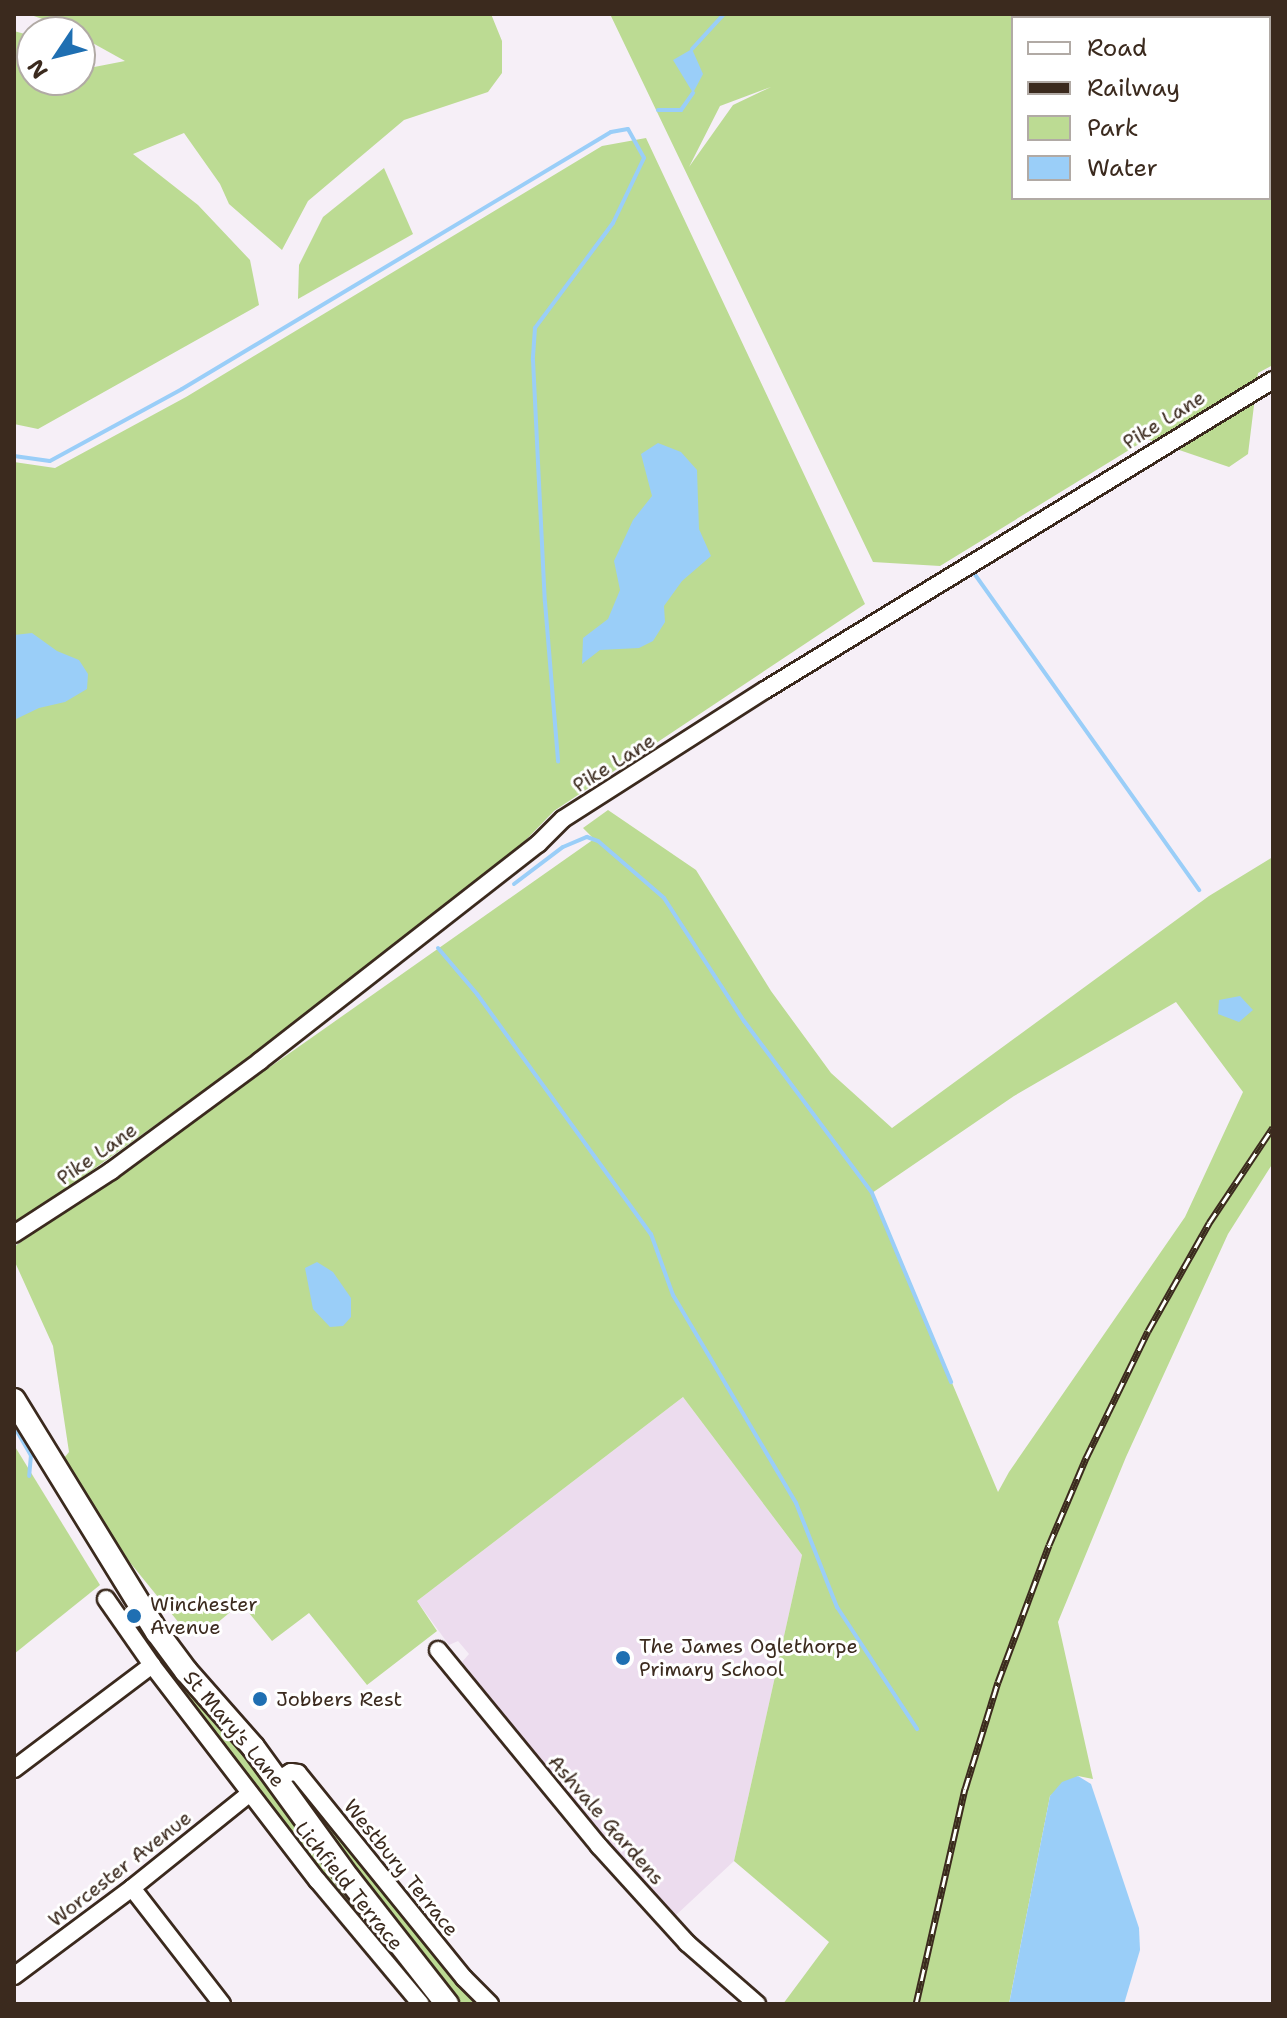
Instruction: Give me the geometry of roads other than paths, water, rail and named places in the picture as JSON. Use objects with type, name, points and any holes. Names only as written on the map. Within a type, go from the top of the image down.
[{"type":"main road","name":"St Mary's Lane","points":[[14,1400],[157,1632],[278,1780],[349,1879],[447,2004]]},
{"type":"street","name":"Pike Lane","points":[[14,1234],[111,1171],[260,1061],[538,844],[563,819],[765,690],[1273,380]]},
{"type":"street","name":"Lichfield Terrace","points":[[106,1599],[152,1665],[318,1881],[421,2004]]},
{"type":"street","points":[[139,1646],[157,1632]]},
{"type":"street","name":"Ashvale Gardens","points":[[438,1650],[599,1846],[687,1943],[757,2004]]},
{"type":"street","points":[[14,1769],[152,1665]]},
{"type":"street","name":"Westbury Terrace","points":[[278,1780],[291,1772],[298,1773],[464,1978],[490,2004]]},
{"type":"street","name":"Worcester Avenue","points":[[14,1976],[132,1888],[250,1793]]},
{"type":"street","points":[[132,1888],[222,2004]]},
{"type":"water","points":[[692,49],[703,74],[693,93],[673,60]]},
{"type":"water","points":[[658,443],[681,452],[697,470],[699,529],[711,556],[682,581],[664,606],[665,622],[653,641],[639,648],[600,650],[582,664],[583,638],[608,619],[620,590],[614,561],[633,520],[652,496],[641,454]]},
{"type":"water","points":[[32,633],[57,651],[79,660],[88,674],[87,689],[65,702],[39,708],[14,720],[14,635]]},
{"type":"water","points":[[1240,996],[1253,1010],[1239,1022],[1218,1014],[1219,1000]]},
{"type":"water","points":[[317,1262],[333,1272],[351,1298],[351,1317],[343,1326],[330,1327],[313,1309],[305,1268]]},
{"type":"water","points":[[1078,1776],[1091,1784],[1139,1928],[1140,1950],[1124,2004],[1009,2004],[1050,1796],[1062,1782]]},
{"type":"waterway","points":[[692,49],[724,14]]},
{"type":"waterway","points":[[658,110],[681,110],[693,93]]},
{"type":"waterway","points":[[14,456],[50,461],[182,389],[611,132],[628,129],[644,158],[613,223],[535,328],[533,360],[545,602],[558,761]]},
{"type":"waterway","points":[[971,569],[1199,890]]},
{"type":"waterway","points":[[514,884],[563,847],[587,837],[598,841],[664,898],[744,1021],[872,1193],[951,1382]]},
{"type":"waterway","points":[[438,948],[477,994],[651,1234],[673,1295],[796,1503],[837,1607],[917,1729]]},
{"type":"waterway","points":[[14,1426],[31,1455],[29,1476]]},
{"type":"railway","points":[[916,2004],[965,1789],[998,1682],[1049,1545],[1086,1458],[1148,1331],[1209,1223],[1273,1127]]},
{"type":"place","name":"Winchester Avenue","points":[[134,1616]]},
{"type":"place","name":"The James Oglethorpe Primary School","points":[[623,1658]]},
{"type":"place","name":"Jobbers Rest","points":[[260,1699]]}]
